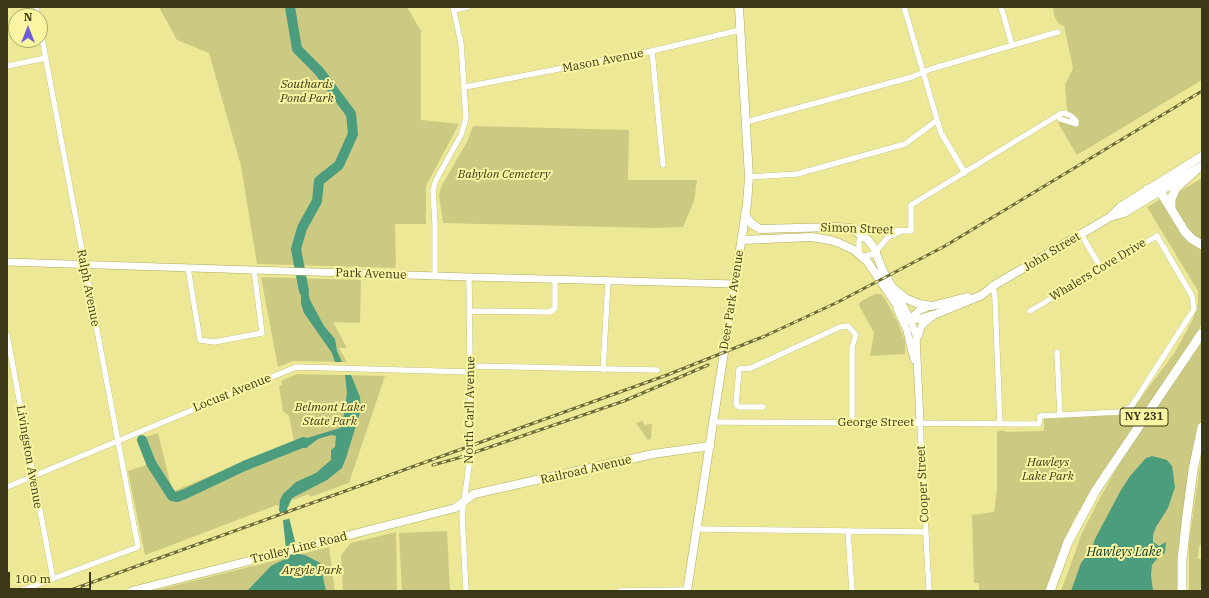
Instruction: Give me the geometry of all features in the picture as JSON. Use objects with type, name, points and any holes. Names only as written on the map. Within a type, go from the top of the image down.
[{"type":"main road","name":"Deer Park Avenue","points":[[687,591],[742,237],[749,177],[739,7]]},
{"type":"main road","name":"John Street","points":[[1110,217],[1120,207],[1202,156]]},
{"type":"main road","name":"John Street","points":[[910,318],[919,319],[936,314],[976,298],[993,286],[1110,217],[1124,212],[1199,168]]},
{"type":"main road","points":[[1171,209],[1171,199],[1176,188],[1199,168]]},
{"type":"main road","points":[[1148,189],[1160,191],[1185,232],[1192,239],[1202,245]]},
{"type":"main road","name":"Simon Street","points":[[745,215],[752,224],[760,229],[851,228]]},
{"type":"main road","name":"Simon Street","points":[[742,237],[781,233],[802,228]]},
{"type":"main road","name":"Cooper Street","points":[[851,228],[864,232],[892,287]]},
{"type":"main road","name":"Simon Street","points":[[742,237],[811,238],[830,240],[848,247],[860,255]]},
{"type":"main road","points":[[860,255],[871,266],[892,300],[903,314],[910,318]]},
{"type":"main road","name":"John Street","points":[[892,287],[911,302],[932,306],[960,300],[993,286]]},
{"type":"main road","name":"NY 231","points":[[1111,468],[1202,333]]},
{"type":"main road","points":[[1182,591],[1182,560],[1187,515],[1193,470],[1202,427]]},
{"type":"main road","name":"Railroad Avenue","points":[[464,501],[474,494],[653,454],[710,446]]},
{"type":"main road","points":[[1050,591],[1064,550],[1074,529],[1096,490],[1111,468]]},
{"type":"main road","points":[[1056,591],[1073,544],[1111,468]]},
{"type":"main road","name":"Trolley Line Road","points":[[132,591],[455,508],[464,501]]},
{"type":"street","points":[[434,276],[435,224],[433,190],[436,180],[461,135],[466,118],[461,43],[454,9],[468,7]]},
{"type":"street","points":[[904,7],[940,133],[965,173],[1058,116]]},
{"type":"street","points":[[1001,7],[1012,45]]},
{"type":"street","name":"Mason Avenue","points":[[465,87],[652,51],[740,30]]},
{"type":"street","points":[[746,122],[912,77],[922,72],[1058,32]]},
{"type":"street","name":"Ralph Avenue","points":[[44,48],[138,547],[52,579]]},
{"type":"street","points":[[652,51],[663,165]]},
{"type":"street","points":[[7,66],[46,58]]},
{"type":"street","points":[[749,177],[797,174],[906,144],[936,121]]},
{"type":"street","name":"Simon Street","points":[[864,232],[895,229],[911,231],[911,205],[965,173]]},
{"type":"street","points":[[864,232],[858,246],[860,255],[870,256],[876,253],[884,240],[902,231]]},
{"type":"street","points":[[1081,234],[1101,268]]},
{"type":"street","name":"Whalers Cove Drive","points":[[1030,311],[1157,236],[1192,296],[1194,309],[1131,407],[1120,412],[1040,416],[1039,424]]},
{"type":"street","name":"Park Avenue","points":[[7,262],[734,284]]},
{"type":"street","points":[[188,268],[200,340],[214,342],[262,333],[254,270]]},
{"type":"street","name":"North Carll Avenue","points":[[466,591],[462,515],[471,452],[469,277]]},
{"type":"street","points":[[470,312],[550,312],[555,308],[555,279]]},
{"type":"street","points":[[603,370],[608,281]]},
{"type":"street","points":[[993,286],[1000,424]]},
{"type":"street","name":"Cooper Street","points":[[892,287],[910,318],[917,340],[929,591]]},
{"type":"street","name":"Cooper Street","points":[[892,300],[907,331],[918,378]]},
{"type":"street","name":"John Street","points":[[910,318],[918,311],[932,306]]},
{"type":"street","name":"John Street","points":[[917,340],[922,325],[936,314]]},
{"type":"street","points":[[907,331],[910,318]]},
{"type":"street","points":[[763,407],[739,407],[736,405],[739,369],[751,368],[840,327],[848,326],[856,335],[852,347],[852,423]]},
{"type":"street","name":"Livingston Avenue","points":[[7,335],[52,579]]},
{"type":"street","points":[[1057,352],[1060,415]]},
{"type":"street","name":"Locust Avenue","points":[[7,487],[296,367],[657,370]]},
{"type":"street","name":"George Street","points":[[714,422],[1039,424]]},
{"type":"street","points":[[697,529],[926,532]]},
{"type":"street","points":[[848,531],[852,591]]},
{"type":"street","points":[[20,591],[52,579]]},
{"type":"street","points":[[620,591],[687,591]]},
{"type":"green space","name":"Southards Pond Park","points":[[159,7],[407,7],[421,31],[421,120],[459,124],[426,186],[426,224],[395,224],[396,269],[395,263],[395,268],[257,264],[241,166],[209,53],[177,40]]},
{"type":"green space","points":[[1053,7],[1202,7],[1202,80],[1077,155],[1058,123],[1073,115],[1067,110],[1065,85],[1073,68],[1064,26],[1059,24],[1054,16]]},
{"type":"green space","name":"Babylon Cemetery","points":[[473,126],[629,130],[628,180],[697,180],[694,201],[683,227],[655,228],[443,223],[439,196],[441,187],[468,140]]},
{"type":"green space","points":[[1202,178],[1202,242],[1193,236],[1176,211],[1174,198],[1176,194]]},
{"type":"green space","name":"Hawleys Lake Park","points":[[1161,199],[1188,242],[1202,251],[1202,324],[1100,476],[1074,519],[1057,559],[1047,591],[979,591],[979,583],[974,583],[972,515],[994,512],[997,490],[997,432],[1002,430],[1007,432],[1044,431],[1044,418],[1128,415],[1175,352],[1192,321],[1198,304],[1198,291],[1147,207]]},
{"type":"green space","points":[[261,277],[361,280],[360,323],[333,322],[347,348],[339,348],[347,362],[293,361],[278,367]]},
{"type":"green space","points":[[875,294],[881,294],[897,321],[905,341],[905,354],[870,356],[874,333],[859,305],[860,302]]},
{"type":"green space","points":[[1202,342],[1202,417],[1188,482],[1179,542],[1178,591],[1061,591],[1082,533],[1101,496],[1122,459]]},
{"type":"green space","name":"Belmont Lake State Park","points":[[297,374],[385,376],[349,483],[310,497],[309,494],[279,505],[279,507],[277,505],[145,555],[128,471],[149,464],[140,442],[142,438],[158,433],[172,490],[174,491],[294,441],[289,416],[283,411],[279,386],[282,385],[281,381]]},
{"type":"green space","points":[[643,421],[644,425],[652,424],[651,438],[648,440],[636,423]]},
{"type":"green space","points":[[1202,452],[1202,543],[1199,547],[1198,559],[1202,559],[1202,583],[1200,591],[1189,591],[1189,543]]},
{"type":"green space","points":[[447,531],[450,591],[402,591],[399,533]]},
{"type":"green space","points":[[396,532],[397,591],[343,591],[341,555],[351,543]]},
{"type":"green space","name":"Argyle Park","points":[[329,547],[335,591],[153,591]]},
{"type":"water","points":[[297,278],[305,278],[310,300],[324,326],[335,339],[337,351],[342,362],[335,362],[332,353],[304,313]]},
{"type":"water","points":[[345,375],[351,375],[360,397],[361,409],[342,468],[327,480],[292,498],[287,509],[298,554],[305,555],[320,563],[326,591],[247,591],[271,566],[287,558],[283,521],[279,510],[280,500],[283,494],[296,482],[316,473],[331,460],[331,450],[335,447],[336,436],[331,435],[318,439],[306,448],[293,448],[307,438],[340,428],[343,421],[347,393]]},
{"type":"water","name":"Hawleys Lake","points":[[1152,456],[1167,460],[1172,466],[1175,487],[1168,508],[1156,527],[1153,535],[1153,542],[1159,546],[1166,542],[1165,553],[1159,556],[1152,565],[1151,575],[1153,591],[1071,591],[1081,563],[1092,549],[1095,539],[1121,490],[1130,476],[1146,458]]},
{"type":"pier","points":[[289,510],[291,518],[281,521],[278,514]]},
{"type":"waterway","points":[[290,7],[297,49],[319,71],[351,114],[353,134],[339,165],[319,181],[317,201],[302,228],[296,249],[304,291]]},
{"type":"waterway","points":[[142,440],[151,463],[172,496],[177,497],[244,466],[304,442]]},
{"type":"railway","points":[[68,591],[667,375],[765,336],[838,302],[945,246],[1202,91]]},
{"type":"railway","points":[[433,465],[458,458],[624,401],[708,365]]}]
